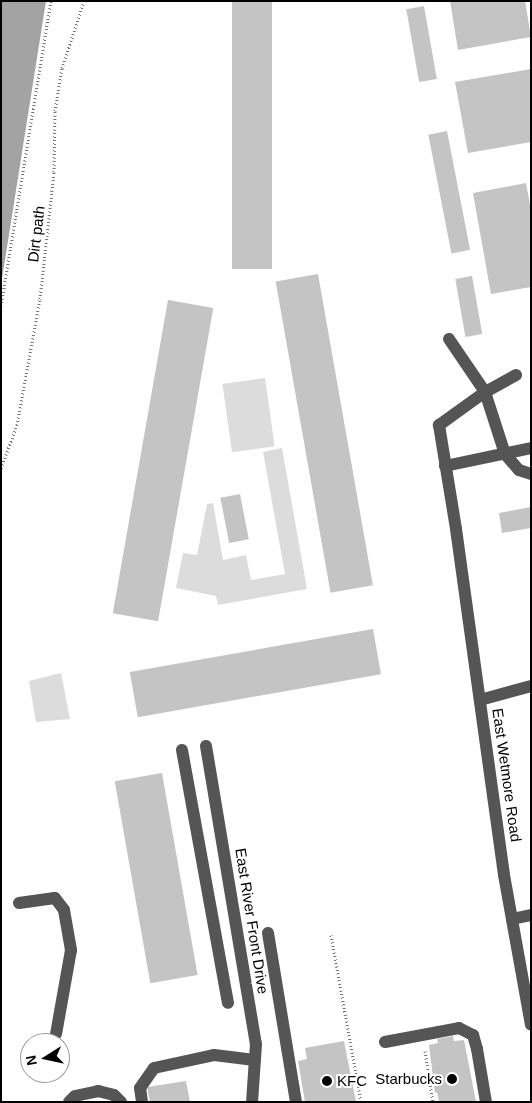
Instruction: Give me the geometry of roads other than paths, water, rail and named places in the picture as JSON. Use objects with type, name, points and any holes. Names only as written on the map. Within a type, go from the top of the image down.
[{"type":"street","points":[[449,339],[485,392],[504,454],[519,470],[531,474]]},
{"type":"street","points":[[485,392],[516,375]]},
{"type":"street","name":"East Wetmore Road","points":[[485,392],[439,425],[456,529],[512,919],[531,1025]]},
{"type":"street","points":[[445,466],[531,448]]},
{"type":"street","points":[[480,700],[531,686]]},
{"type":"street","name":"East River Front Drive","points":[[206,746],[256,1044],[252,1102]]},
{"type":"street","points":[[182,750],[228,1003]]},
{"type":"street","points":[[19,903],[56,898],[64,910],[71,950],[56,1033]]},
{"type":"street","points":[[512,919],[531,915]]},
{"type":"street","points":[[268,933],[296,1102]]},
{"type":"street","points":[[385,1042],[459,1028],[472,1035],[477,1049],[486,1102]]},
{"type":"street","points":[[142,1102],[140,1088],[154,1068],[214,1055],[255,1060]]},
{"type":"street","points":[[69,1102],[74,1096],[98,1091],[114,1094],[121,1102]]},
{"type":"place","name":"Starbucks","points":[[452,1079]]},
{"type":"place","name":"KFC","points":[[327,1081]]}]
